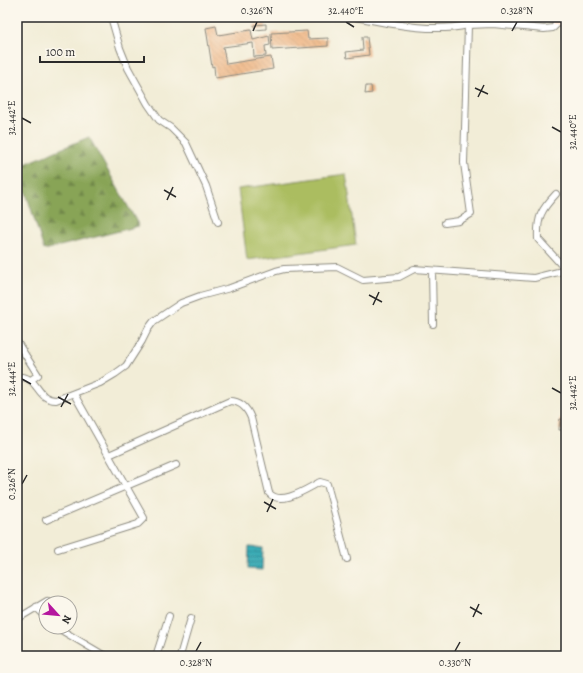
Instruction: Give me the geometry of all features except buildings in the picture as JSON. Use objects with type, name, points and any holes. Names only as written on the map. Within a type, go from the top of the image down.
[{"type":"main road","points":[[549,17],[563,24]]},
{"type":"street","points":[[111,17],[120,48],[128,68],[148,104],[159,120],[171,128],[186,143],[206,186],[218,222]]},
{"type":"street","points":[[355,17],[380,23],[424,28],[455,28],[468,25],[493,24],[544,29],[553,28],[563,24]]},
{"type":"street","points":[[445,223],[459,221],[471,214],[464,163],[468,25]]},
{"type":"street","points":[[17,379],[22,377],[32,380],[44,396],[49,400],[56,400],[74,394],[100,383],[126,366],[142,341],[148,328],[154,321],[181,303],[284,269],[337,267],[363,280],[399,277],[414,269],[534,278],[566,270],[538,239],[538,221],[542,210],[556,194]]},
{"type":"street","points":[[432,271],[433,324]]},
{"type":"street","points":[[17,342],[38,375],[32,380]]},
{"type":"street","points":[[58,549],[138,524],[144,520],[144,516],[74,394]]},
{"type":"street","points":[[109,455],[230,402],[240,403],[248,411],[251,418],[269,494],[272,497],[279,499],[320,482],[327,484],[347,559]]},
{"type":"street","points":[[46,520],[176,465]]},
{"type":"street","points":[[17,619],[36,607]]},
{"type":"street","points":[[156,656],[169,616]]},
{"type":"street","points":[[180,656],[191,618]]},
{"type":"street","points":[[70,635],[105,656]]},
{"type":"green space","points":[[89,137],[139,226],[44,250],[18,167]]},
{"type":"green space","points":[[346,174],[356,245],[247,260],[238,189]]},
{"type":"water","points":[[249,547],[263,548],[262,570],[248,569]]}]
